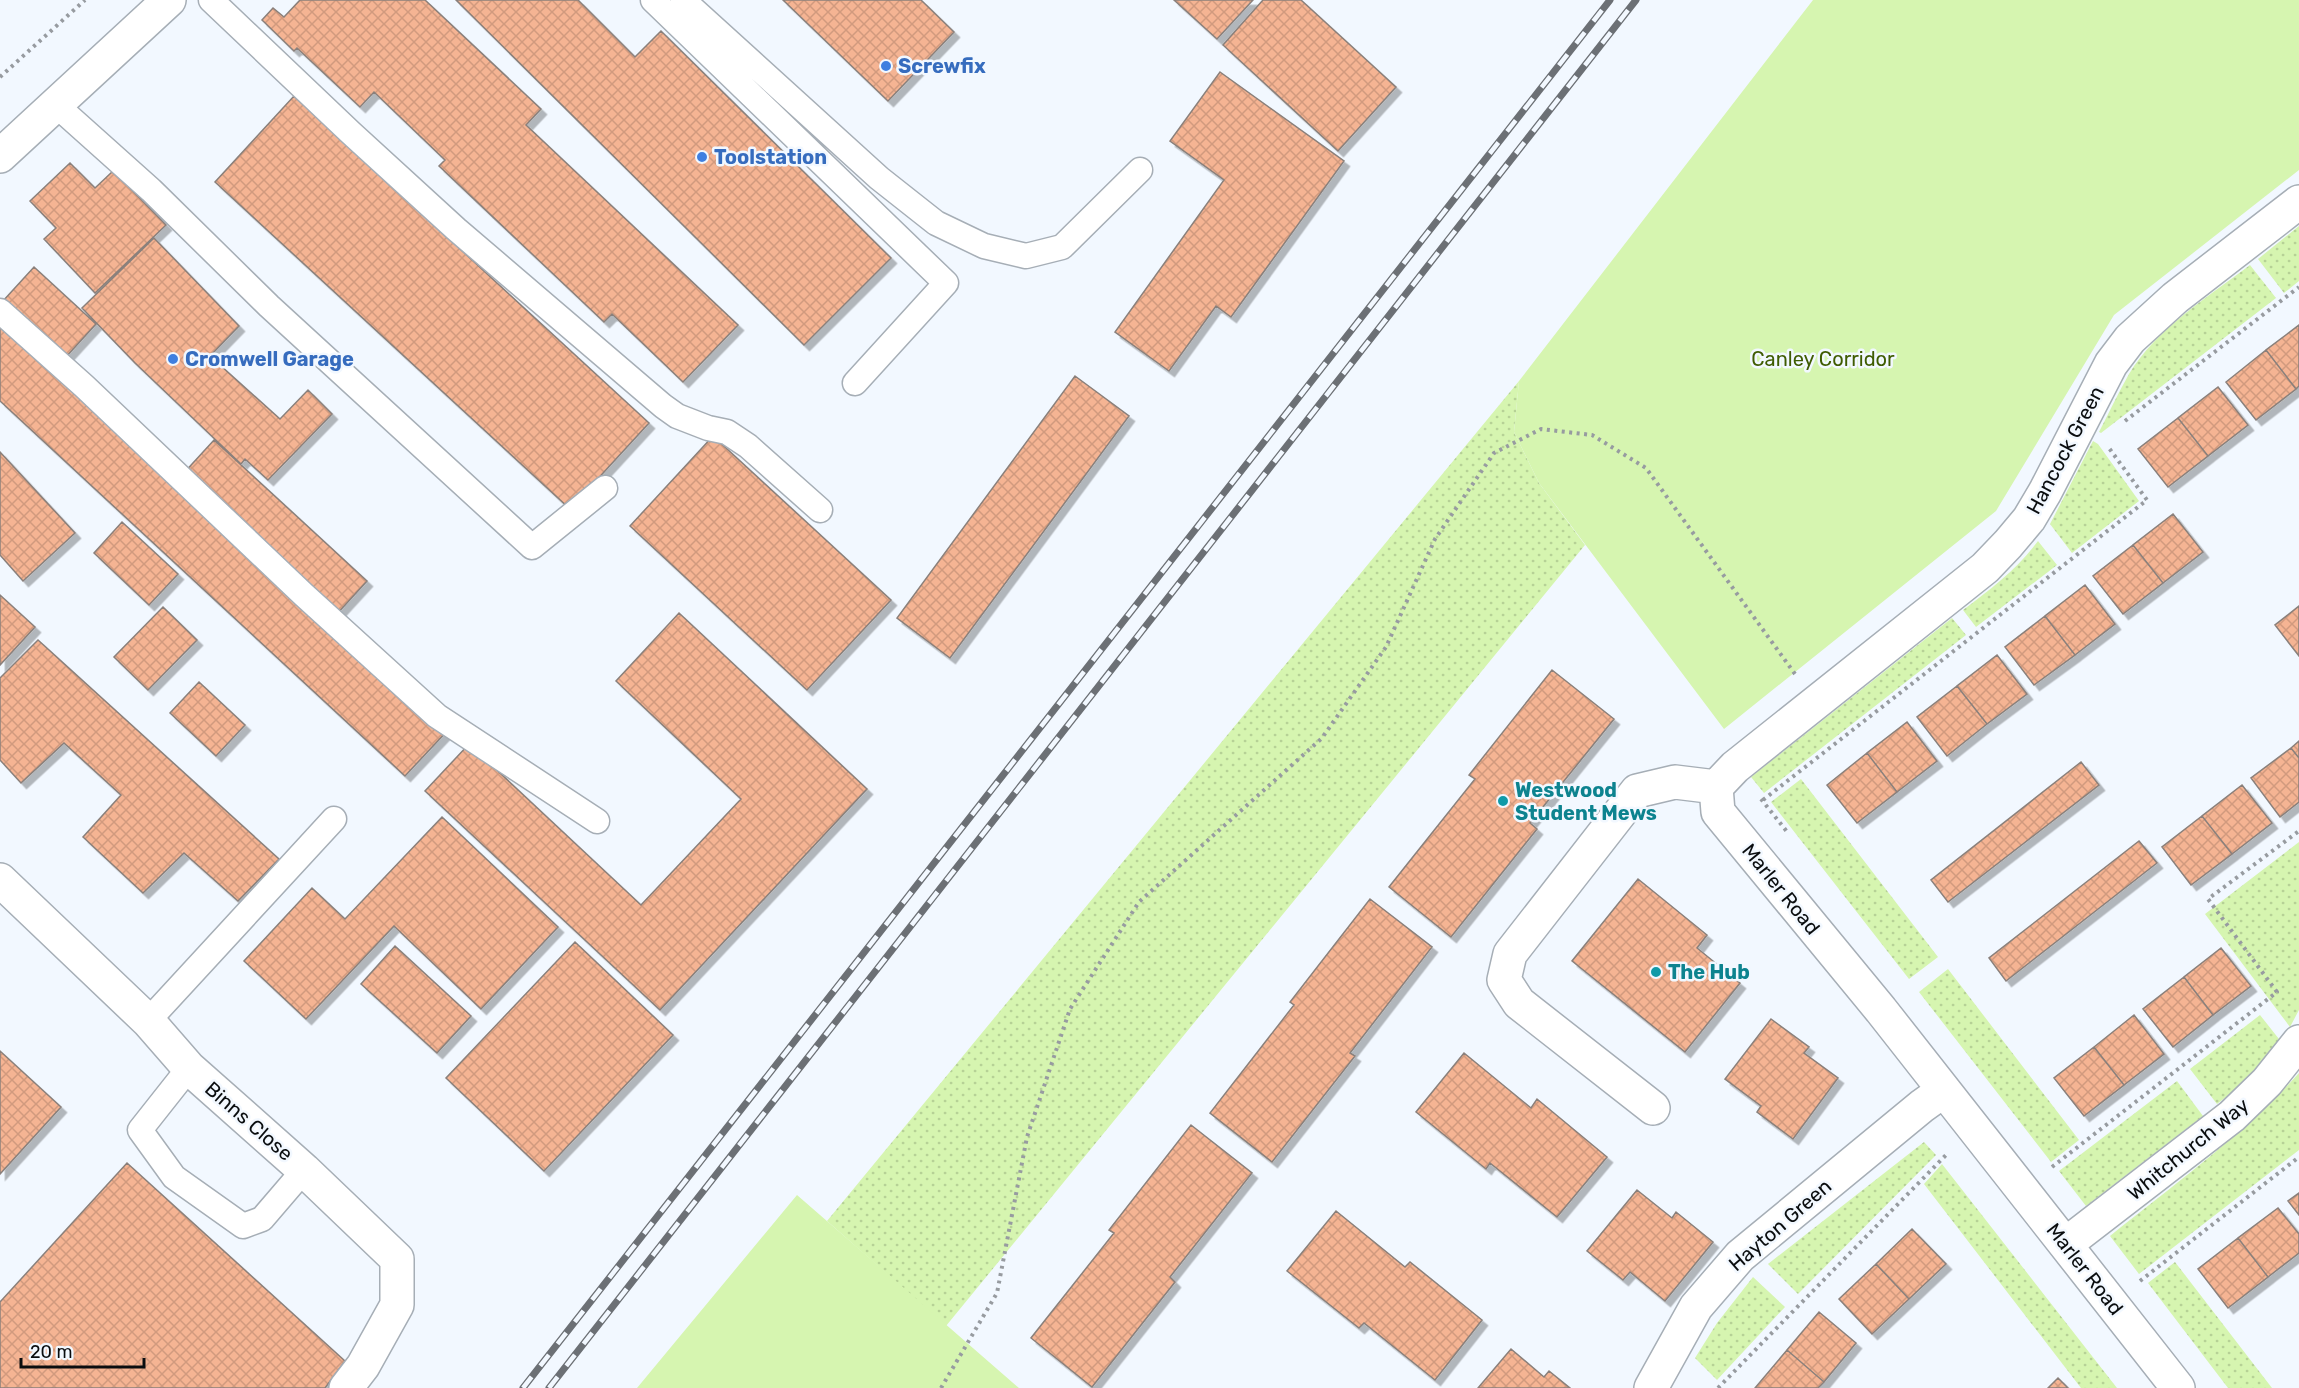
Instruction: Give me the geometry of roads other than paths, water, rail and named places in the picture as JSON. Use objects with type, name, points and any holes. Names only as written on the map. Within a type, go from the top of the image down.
[{"type":"street","points":[[0,156],[161,3]]},
{"type":"street","name":"Hancock Green","points":[[1716,787],[1735,767],[1985,568],[2029,519],[2111,364],[2130,339],[2175,298],[2299,202]]},
{"type":"street","points":[[1653,1108],[1519,1003],[1504,980],[1510,954],[1637,791],[1675,782],[1716,787]]},
{"type":"street","name":"Marler Road","points":[[1716,787],[1718,812],[1881,1010],[2178,1388]]},
{"type":"street","name":"Binns Close","points":[[0,880],[148,1021],[189,1068],[304,1170],[398,1259],[397,1305],[363,1366],[346,1388]]},
{"type":"street","name":"Whitchurch Way","points":[[2066,1244],[2232,1116],[2267,1082],[2299,1042]]},
{"type":"street","name":"Hayton Green","points":[[1651,1388],[1696,1307],[1740,1256],[1943,1091]]},
{"type":"lane","points":[[211,0],[456,229],[663,406],[677,416],[708,428],[727,432],[748,446],[820,510]]},
{"type":"lane","points":[[653,0],[946,283],[855,383]]},
{"type":"lane","points":[[683,0],[879,178],[936,223],[984,246],[1026,256],[1062,246],[1140,170]]},
{"type":"lane","points":[[56,105],[151,190],[269,306],[532,547],[604,488]]},
{"type":"lane","points":[[0,311],[84,386],[304,595],[437,716],[597,821]]},
{"type":"lane","points":[[148,1021],[334,819]]},
{"type":"lane","points":[[189,1068],[140,1130],[174,1177],[243,1226],[262,1219],[304,1170]]},
{"type":"railway","points":[[523,1388],[1610,0]]},
{"type":"railway","points":[[549,1388],[1636,0]]},
{"type":"place","name":"Screwfix","points":[[886,66]]},
{"type":"place","name":"Toolstation","points":[[702,157]]},
{"type":"place","name":"Cromwell Garage","points":[[173,359]]},
{"type":"place","name":"Westwood Student Mews","points":[[1503,801]]},
{"type":"place","name":"The Hub","points":[[1656,972]]},
{"type":"park label","name":"Canley Corridor","points":[[1823,359]]}]
